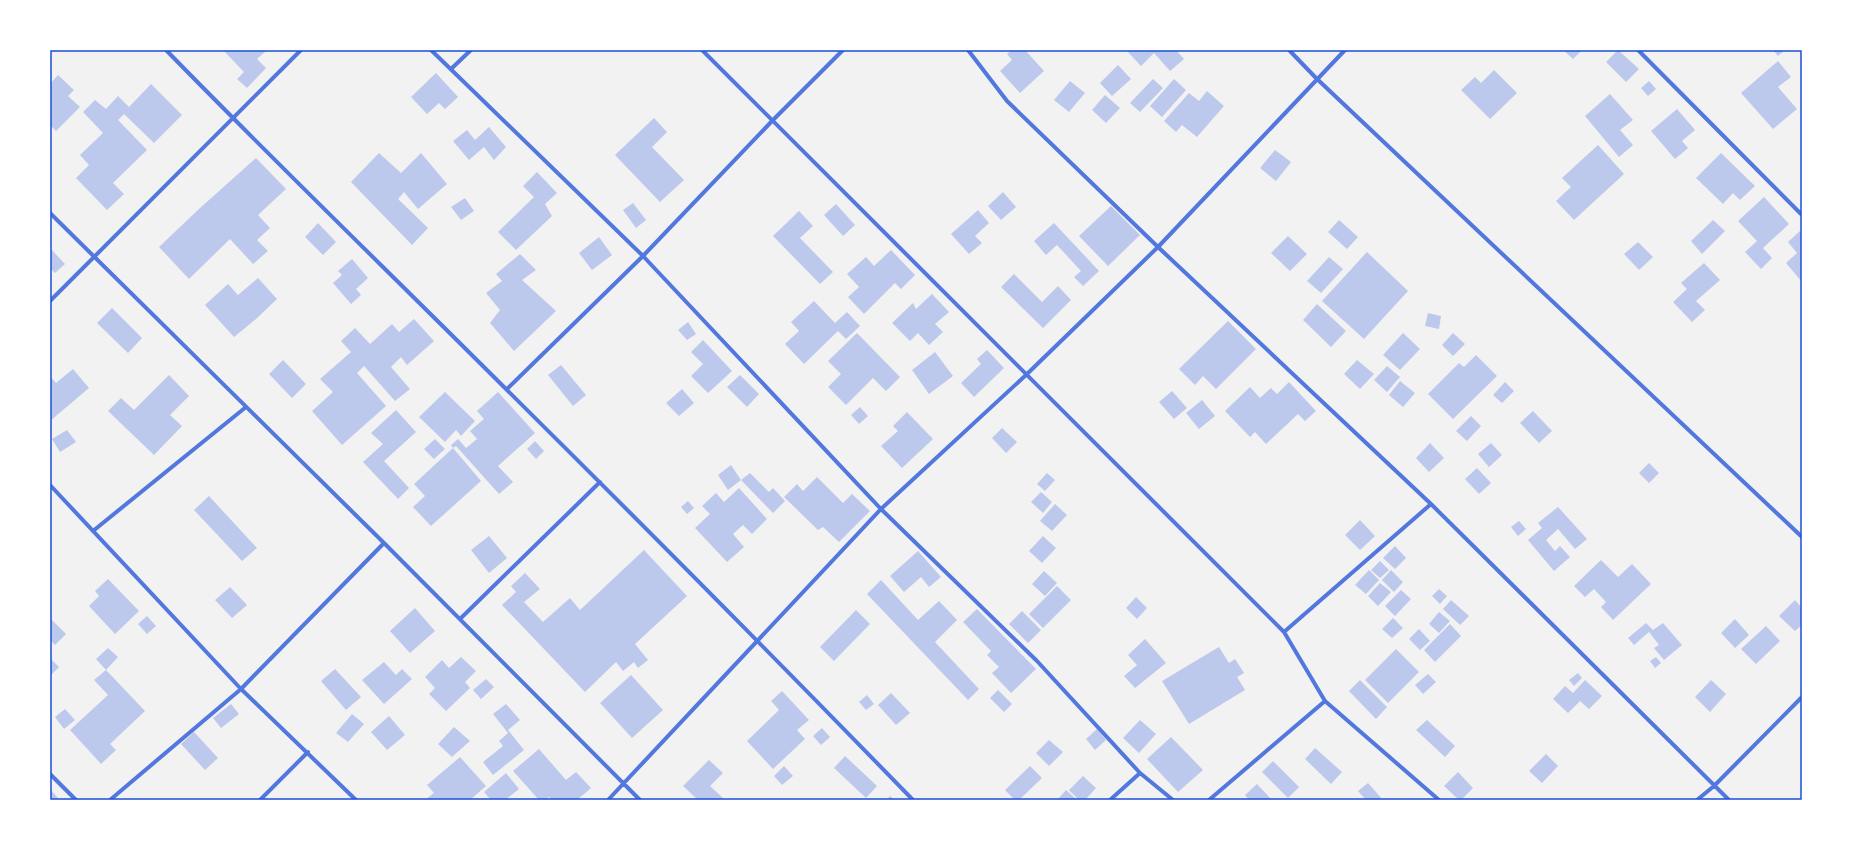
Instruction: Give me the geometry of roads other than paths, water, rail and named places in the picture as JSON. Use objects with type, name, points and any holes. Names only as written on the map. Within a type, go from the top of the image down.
[{"type":"street","points":[[166,50],[233,119],[600,482],[913,800]]},
{"type":"street","points":[[50,301],[301,50]]},
{"type":"street","points":[[432,50],[643,256],[881,509],[1037,661],[1140,773],[1173,800]]},
{"type":"street","points":[[451,69],[471,50]]},
{"type":"street","points":[[702,50],[1284,632],[1325,701],[1439,800]]},
{"type":"street","points":[[507,389],[643,256],[773,120],[843,50]]},
{"type":"street","points":[[968,50],[1007,101],[1158,247],[1431,504],[1728,800]]},
{"type":"street","points":[[1289,50],[1316,78],[1802,537]]},
{"type":"street","points":[[608,800],[881,509],[1026,375],[1158,247],[1316,78],[1345,50]]},
{"type":"street","points":[[1638,50],[1802,215]]},
{"type":"street","points":[[50,213],[384,543],[640,800]]},
{"type":"street","points":[[94,531],[246,407]]},
{"type":"street","points":[[460,619],[600,482]]},
{"type":"street","points":[[50,486],[94,531],[241,689],[308,752],[356,800]]},
{"type":"street","points":[[1284,632],[1431,504]]},
{"type":"street","points":[[110,800],[241,689],[384,543]]},
{"type":"street","points":[[1697,800],[1714,786],[1802,697]]},
{"type":"street","points":[[1209,800],[1325,701]]},
{"type":"street","points":[[260,800],[308,752]]},
{"type":"street","points":[[1110,800],[1140,773]]},
{"type":"street","points":[[50,774],[76,800]]}]
